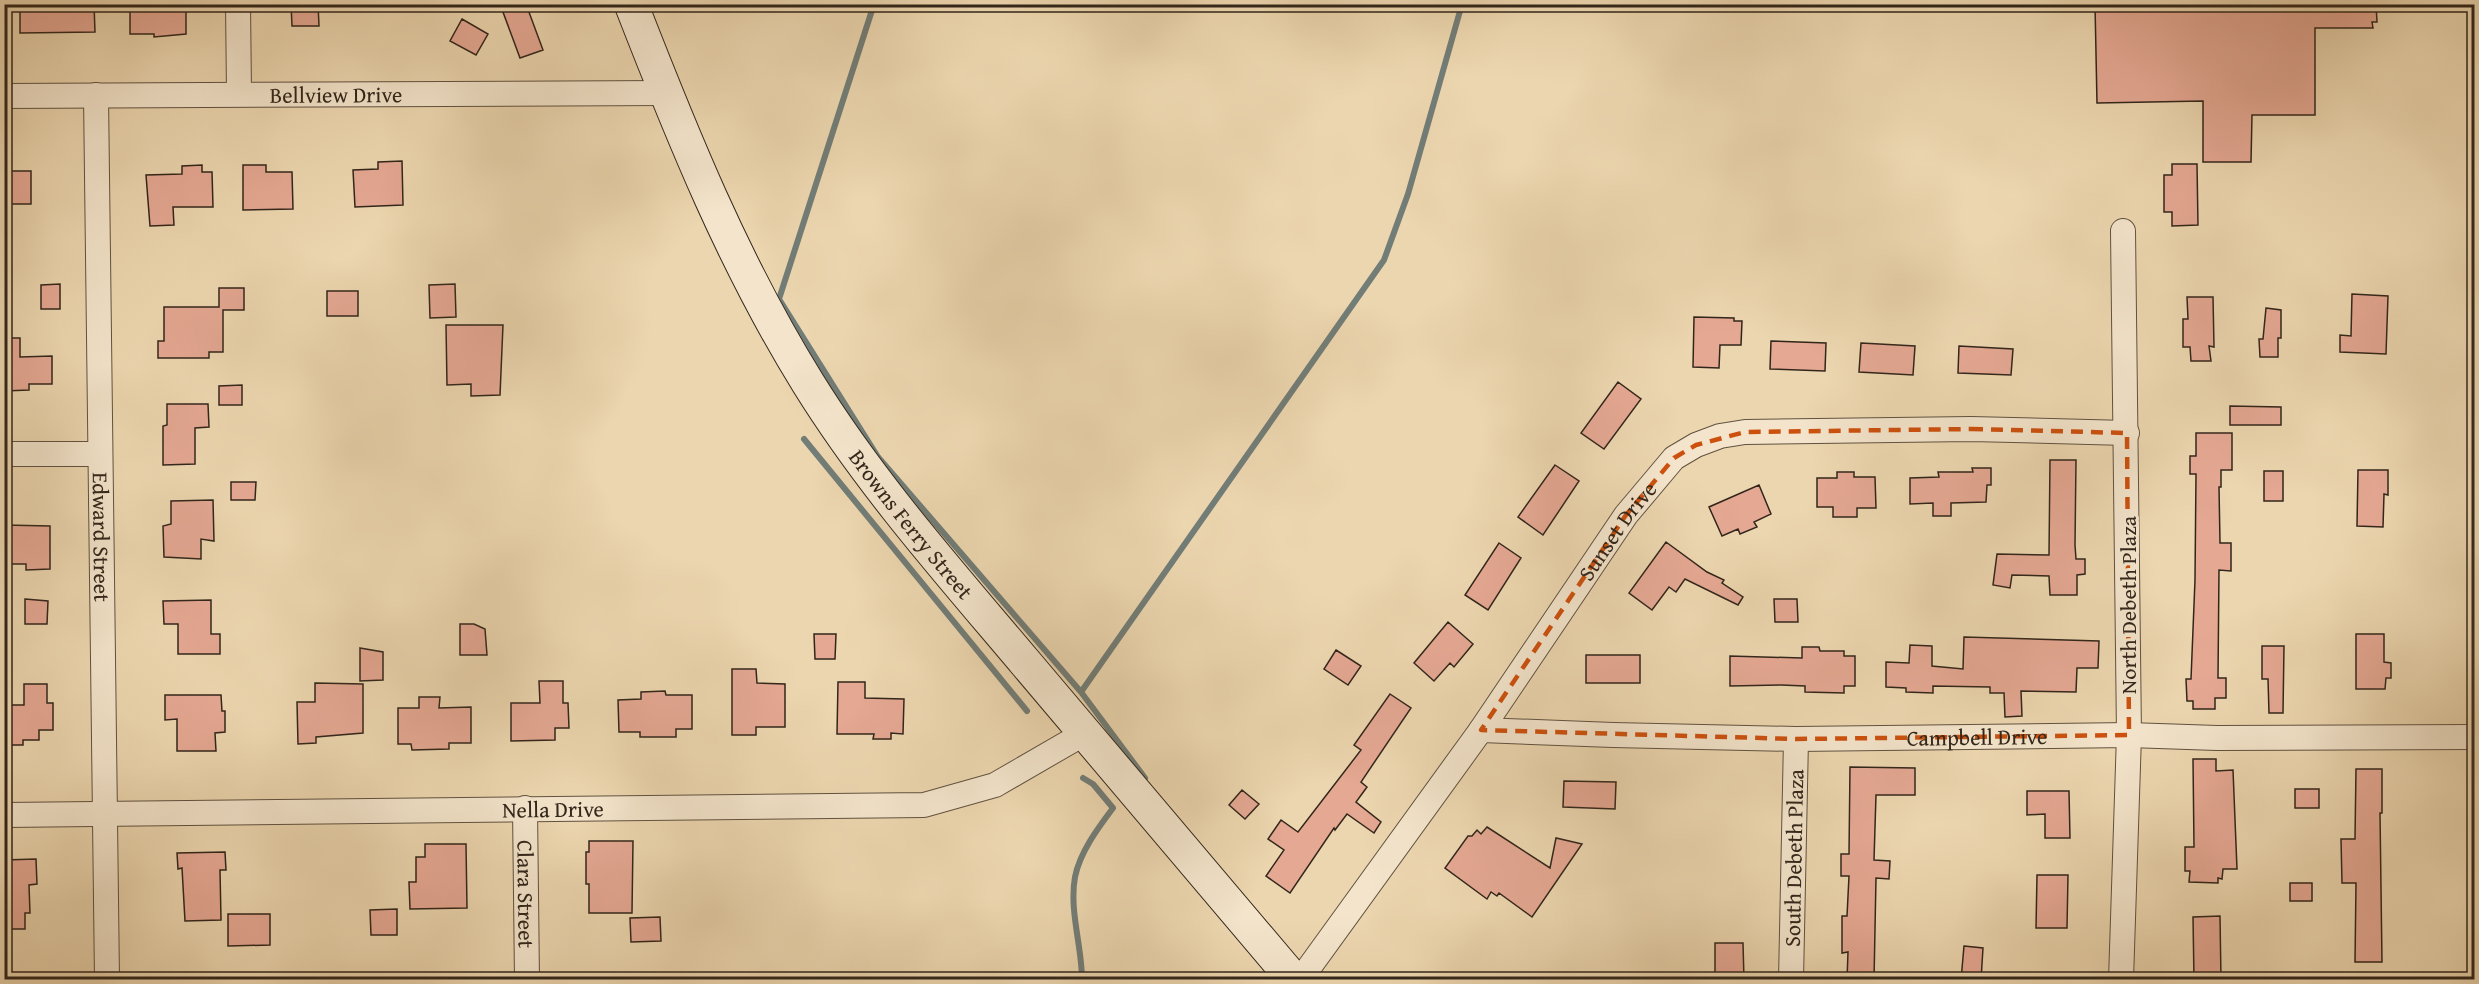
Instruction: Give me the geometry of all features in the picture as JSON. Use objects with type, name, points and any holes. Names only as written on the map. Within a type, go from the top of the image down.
[{"type":"street","points":[[238,4],[239,93]]},
{"type":"street","name":"Browns Ferry Street","points":[[632,4],[714,208],[758,296],[808,383],[864,467],[920,538],[1294,980]]},
{"type":"street","name":"Bellview Drive","points":[[4,96],[239,93],[666,93]]},
{"type":"street","name":"Edward Street","points":[[96,95],[105,733],[103,814],[107,980]]},
{"type":"street","name":"North Debeth Plaza","points":[[2121,980],[2129,735],[2123,231]]},
{"type":"street","name":"Sunset Drive","points":[[1300,980],[1481,730],[1626,515],[1674,458],[1696,445],[1720,436],[1745,432],[1971,429],[2127,433]]},
{"type":"street","points":[[4,454],[100,454]]},
{"type":"street","name":"Campbell Drive","points":[[1481,730],[1796,739],[2129,735],[2217,738],[2475,737]]},
{"type":"street","name":"Nella Drive","points":[[4,815],[924,805],[995,785],[1084,733]]},
{"type":"street","name":"South Debeth Plaza","points":[[1791,980],[1796,739]]},
{"type":"street","name":"Clara Street","points":[[525,808],[527,980]]},
{"type":"highlighted area","points":[[1971,429],[2127,433],[2129,735],[1796,739],[1481,730],[1626,515],[1674,458],[1696,445],[1745,432]]},
{"type":"building","points":[[20,4],[94,4],[95,32],[20,33]]},
{"type":"building","points":[[130,4],[186,4],[186,34],[154,37],[154,34],[130,34]]},
{"type":"building","points":[[291,4],[318,4],[319,26],[292,26]]},
{"type":"building","points":[[500,4],[526,4],[543,50],[520,58]]},
{"type":"building","points":[[2095,4],[2376,4],[2377,22],[2372,22],[2373,28],[2315,28],[2315,115],[2252,115],[2251,162],[2203,162],[2203,101],[2097,103]]},
{"type":"building","points":[[462,19],[488,34],[476,55],[450,41]]},
{"type":"building","points":[[402,161],[403,205],[355,207],[353,170],[378,169],[378,162]]},
{"type":"building","points":[[2172,164],[2197,164],[2198,225],[2172,226],[2172,212],[2164,212],[2164,175],[2172,175]]},
{"type":"building","points":[[202,165],[202,172],[212,172],[213,207],[173,207],[174,225],[150,226],[146,175],[182,174],[182,166]]},
{"type":"building","points":[[243,165],[266,165],[266,172],[292,172],[293,209],[243,210]]},
{"type":"building","points":[[4,171],[31,171],[31,204],[4,204]]},
{"type":"building","points":[[60,284],[60,309],[41,309],[41,285]]},
{"type":"building","points":[[455,284],[456,317],[430,318],[429,285]]},
{"type":"building","points":[[219,288],[244,288],[244,310],[223,310],[223,352],[209,352],[209,358],[158,358],[158,341],[164,341],[164,307],[219,307]]},
{"type":"building","points":[[327,291],[358,291],[358,316],[327,316]]},
{"type":"building","points":[[2352,294],[2388,296],[2386,354],[2340,352],[2340,335],[2351,336]]},
{"type":"building","points":[[2187,297],[2213,297],[2214,347],[2209,346],[2211,361],[2191,361],[2190,347],[2183,347],[2183,319],[2188,319]]},
{"type":"building","points":[[2266,308],[2281,310],[2278,357],[2260,357],[2259,339],[2263,339]]},
{"type":"building","points":[[1694,317],[1734,318],[1734,321],[1742,321],[1741,345],[1720,345],[1719,368],[1693,367]]},
{"type":"building","points":[[446,325],[503,325],[500,395],[471,396],[471,384],[447,385]]},
{"type":"building","points":[[4,338],[20,338],[20,357],[52,356],[52,384],[29,384],[29,390],[4,391]]},
{"type":"building","points":[[1771,341],[1826,343],[1825,371],[1770,369]]},
{"type":"building","points":[[1861,343],[1915,346],[1913,375],[1859,372]]},
{"type":"building","points":[[1959,346],[2013,349],[2011,375],[1958,373]]},
{"type":"building","points":[[1618,382],[1641,399],[1604,449],[1581,433]]},
{"type":"building","points":[[242,385],[242,405],[219,405],[219,386]]},
{"type":"building","points":[[167,404],[208,404],[209,427],[195,428],[195,464],[163,465],[163,426],[167,425]]},
{"type":"building","points":[[2230,406],[2281,407],[2281,425],[2230,425]]},
{"type":"building","points":[[2196,433],[2232,433],[2232,470],[2221,470],[2221,487],[2219,487],[2220,543],[2231,543],[2231,571],[2219,570],[2218,678],[2226,678],[2226,698],[2215,698],[2215,709],[2193,709],[2193,701],[2187,701],[2186,679],[2191,679],[2195,580],[2196,474],[2190,474],[2190,456],[2196,456]]},
{"type":"building","points":[[2050,460],[2076,460],[2076,559],[2085,559],[2085,574],[2077,575],[2077,595],[2050,595],[2049,576],[2012,575],[2010,588],[1993,585],[1997,554],[2049,555]]},
{"type":"building","points":[[1555,465],[1579,481],[1543,535],[1518,517]]},
{"type":"building","points":[[1972,468],[1991,468],[1991,485],[1987,485],[1986,502],[1951,503],[1951,516],[1933,516],[1933,503],[1910,504],[1910,478],[1939,477],[1938,472],[1973,472]]},
{"type":"building","points":[[2358,470],[2388,470],[2388,495],[2384,494],[2383,527],[2357,526]]},
{"type":"building","points":[[2264,471],[2283,471],[2283,501],[2264,501]]},
{"type":"building","points":[[1837,472],[1854,472],[1854,477],[1875,477],[1876,508],[1857,508],[1857,517],[1833,517],[1833,507],[1817,507],[1817,478],[1837,478]]},
{"type":"building","points":[[231,482],[256,482],[255,500],[231,500]]},
{"type":"building","points":[[1759,485],[1771,514],[1754,522],[1757,527],[1740,534],[1738,529],[1722,536],[1709,507]]},
{"type":"building","points":[[213,500],[214,541],[201,539],[201,559],[164,557],[163,526],[171,524],[171,501]]},
{"type":"building","points":[[4,525],[50,526],[50,569],[26,570],[26,564],[4,564]]},
{"type":"building","points":[[1666,542],[1707,572],[1724,580],[1722,583],[1743,597],[1738,605],[1685,579],[1676,592],[1669,587],[1652,610],[1629,593]]},
{"type":"building","points":[[1499,543],[1521,558],[1488,610],[1465,595]]},
{"type":"building","points":[[25,599],[48,601],[47,624],[25,624]]},
{"type":"building","points":[[1774,599],[1797,599],[1798,622],[1775,622]]},
{"type":"building","points":[[211,600],[211,634],[220,634],[220,654],[178,654],[178,624],[164,624],[163,601]]},
{"type":"building","points":[[1448,622],[1473,644],[1454,667],[1450,663],[1434,681],[1414,663]]},
{"type":"building","points":[[460,624],[474,624],[485,629],[487,655],[460,655]]},
{"type":"building","points":[[814,634],[836,634],[835,659],[815,659]]},
{"type":"building","points":[[2356,634],[2384,634],[2384,662],[2391,663],[2391,678],[2386,678],[2385,689],[2356,689]]},
{"type":"building","points":[[1964,637],[2099,641],[2098,668],[2077,668],[2076,692],[2021,691],[2022,716],[2005,717],[2004,693],[1990,693],[1990,687],[1933,686],[1933,693],[1906,692],[1906,688],[1886,687],[1886,662],[1909,663],[1910,645],[1932,646],[1932,666],[1963,669]]},
{"type":"building","points":[[2262,646],[2284,646],[2283,713],[2269,713],[2268,679],[2262,679]]},
{"type":"building","points":[[1802,647],[1819,647],[1820,651],[1844,651],[1844,656],[1855,656],[1855,686],[1844,686],[1844,693],[1805,692],[1805,686],[1730,686],[1730,656],[1802,658]]},
{"type":"building","points":[[360,648],[383,652],[383,680],[360,681]]},
{"type":"building","points":[[1336,650],[1361,666],[1348,685],[1324,669]]},
{"type":"building","points":[[1586,655],[1640,655],[1640,683],[1586,683]]},
{"type":"building","points":[[732,669],[756,669],[757,683],[785,684],[785,727],[756,727],[756,735],[732,735]]},
{"type":"building","points":[[539,681],[563,681],[563,703],[568,703],[569,728],[555,728],[555,740],[511,741],[511,703],[540,703]]},
{"type":"building","points":[[838,682],[865,682],[865,698],[904,699],[903,734],[891,733],[891,739],[873,739],[874,734],[837,734]]},
{"type":"building","points":[[315,683],[363,684],[363,733],[316,737],[316,743],[298,744],[297,702],[315,702]]},
{"type":"building","points":[[24,684],[47,684],[47,703],[53,703],[53,730],[39,730],[39,740],[23,740],[23,745],[4,745],[4,705],[24,705]]},
{"type":"building","points":[[665,691],[666,695],[692,695],[692,729],[676,729],[676,737],[640,737],[640,732],[619,732],[618,700],[641,699],[641,692]]},
{"type":"building","points":[[1390,694],[1411,708],[1361,782],[1367,787],[1356,802],[1381,822],[1374,833],[1347,814],[1335,830],[1334,828],[1290,893],[1266,876],[1284,850],[1268,839],[1281,820],[1298,832],[1361,750],[1354,745]]},
{"type":"building","points":[[165,695],[221,695],[222,711],[225,711],[225,732],[215,733],[216,751],[177,751],[177,719],[165,720]]},
{"type":"building","points":[[419,697],[440,697],[439,708],[471,707],[471,743],[449,743],[449,749],[412,750],[411,744],[398,744],[398,708],[419,708]]},
{"type":"building","points":[[2193,759],[2216,759],[2216,771],[2233,770],[2237,869],[2223,869],[2222,879],[2218,878],[2218,883],[2189,882],[2190,871],[2185,871],[2185,847],[2194,847]]},
{"type":"building","points":[[1850,767],[1915,768],[1915,795],[1876,795],[1874,860],[1890,861],[1889,879],[1876,878],[1874,980],[1847,980],[1848,952],[1842,953],[1842,916],[1847,916],[1849,876],[1841,876],[1841,854],[1849,854]]},
{"type":"building","points":[[2356,769],[2382,769],[2382,813],[2380,813],[2382,962],[2355,962],[2356,883],[2342,883],[2341,839],[2355,839]]},
{"type":"building","points":[[1564,781],[1616,782],[1615,809],[1563,807]]},
{"type":"building","points":[[2295,789],[2319,789],[2319,808],[2295,808]]},
{"type":"building","points":[[1242,790],[1259,804],[1245,819],[1229,805]]},
{"type":"building","points":[[2027,791],[2069,791],[2070,838],[2045,838],[2045,814],[2027,815]]},
{"type":"building","points":[[1487,827],[1550,868],[1556,838],[1582,844],[1532,917],[1499,893],[1497,896],[1491,892],[1487,899],[1445,868],[1468,836],[1472,836],[1477,830],[1481,834]]},
{"type":"building","points":[[589,841],[633,841],[632,913],[589,913],[586,852],[589,852]]},
{"type":"building","points":[[425,844],[466,844],[467,908],[410,909],[409,882],[416,882],[416,857],[425,857]]},
{"type":"building","points":[[225,852],[226,870],[220,870],[221,920],[185,921],[182,868],[178,869],[177,853]]},
{"type":"building","points":[[36,859],[37,884],[29,885],[30,913],[25,913],[25,929],[4,929],[4,860]]},
{"type":"building","points":[[2037,875],[2068,875],[2067,928],[2036,928]]},
{"type":"building","points":[[2290,883],[2312,883],[2312,901],[2290,901]]},
{"type":"building","points":[[397,909],[397,935],[371,935],[370,910]]},
{"type":"building","points":[[228,914],[270,914],[270,945],[228,946]]},
{"type":"building","points":[[2220,916],[2221,980],[2194,980],[2193,917]]},
{"type":"building","points":[[660,917],[661,941],[631,942],[630,918]]},
{"type":"building","points":[[1715,943],[1743,943],[1744,980],[1715,980]]},
{"type":"building","points":[[1964,946],[1983,948],[1981,980],[1961,980]]},
{"type":"waterway","points":[[874,4],[779,299],[878,457],[1081,692]]},
{"type":"waterway","points":[[1145,778],[1081,692],[1384,260],[1408,194],[1462,4]]},
{"type":"waterway","points":[[804,439],[1027,711]]},
{"type":"waterway","points":[[1082,980],[1074,903],[1075,877],[1085,849],[1113,808],[1093,784],[1083,778]]}]
